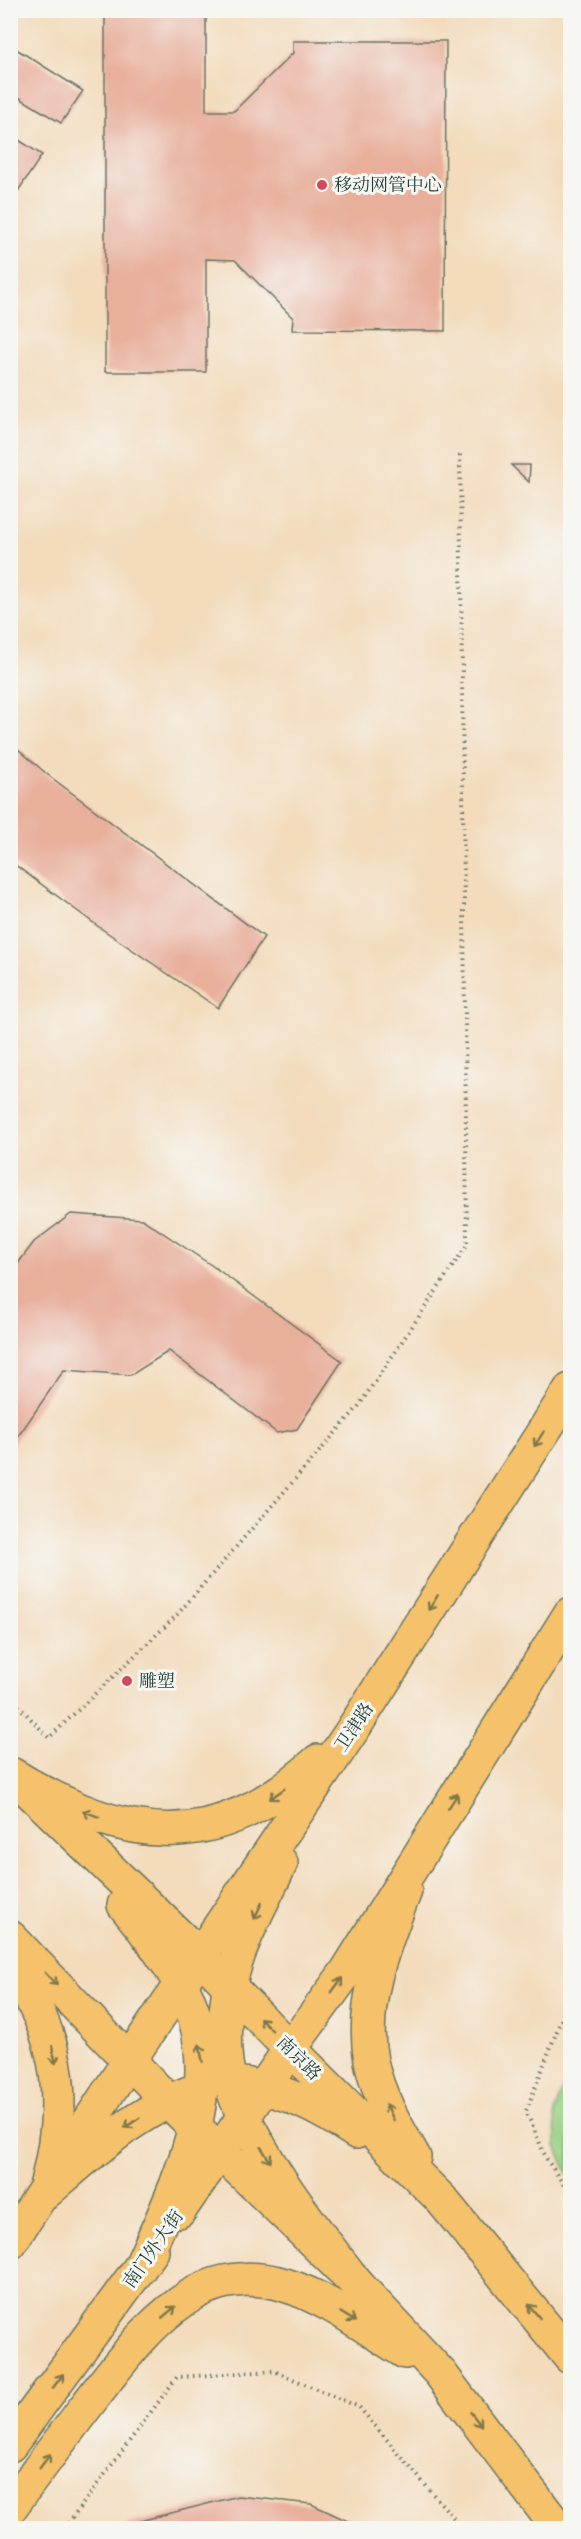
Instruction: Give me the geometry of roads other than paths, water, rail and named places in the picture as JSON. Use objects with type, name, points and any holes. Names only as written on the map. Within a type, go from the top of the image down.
[{"type":"main road","name":"卫津路","points":[[130,2059],[353,1729],[570,1390]]},
{"type":"main road","points":[[290,2049],[347,1971],[570,1614]]},
{"type":"main road","points":[[11,1774],[42,1793],[99,1817],[129,1825],[191,1829],[244,1814],[269,1800],[298,1779],[353,1729]]},
{"type":"main road","points":[[140,2268],[196,2127],[216,2086],[229,1987],[244,1942],[287,1850],[353,1729]]},
{"type":"main road","points":[[11,1774],[94,1867],[134,1916],[180,1983],[191,2010],[203,2059],[216,2086],[244,2115],[280,2177],[356,2283]]},
{"type":"main road","name":"南京路","points":[[11,1774],[199,1955],[441,2199],[570,2357]]},
{"type":"main road","points":[[422,1851],[398,1910],[371,1989],[369,2028],[371,2060],[390,2114],[420,2169],[441,2199]]},
{"type":"main road","points":[[10,1938],[130,2059],[168,2101],[356,2283],[440,2373],[558,2529]]},
{"type":"main road","points":[[10,1965],[41,2016],[51,2043],[58,2073],[57,2133],[44,2194]]},
{"type":"main road","name":"南门外大街","points":[[10,2445],[140,2268],[290,2049]]},
{"type":"main road","points":[[10,2242],[44,2194],[130,2059]]},
{"type":"main road","points":[[44,2194],[123,2129],[168,2101],[216,2086],[264,2086],[340,2121],[376,2146],[441,2199]]},
{"type":"main road","points":[[10,2508],[105,2381],[154,2324],[182,2301],[207,2287],[234,2279],[285,2285],[333,2308],[440,2373]]},
{"type":"place","name":"移动网管中心","points":[[322,185]]},
{"type":"place","name":"雕塑","points":[[127,1681]]}]
